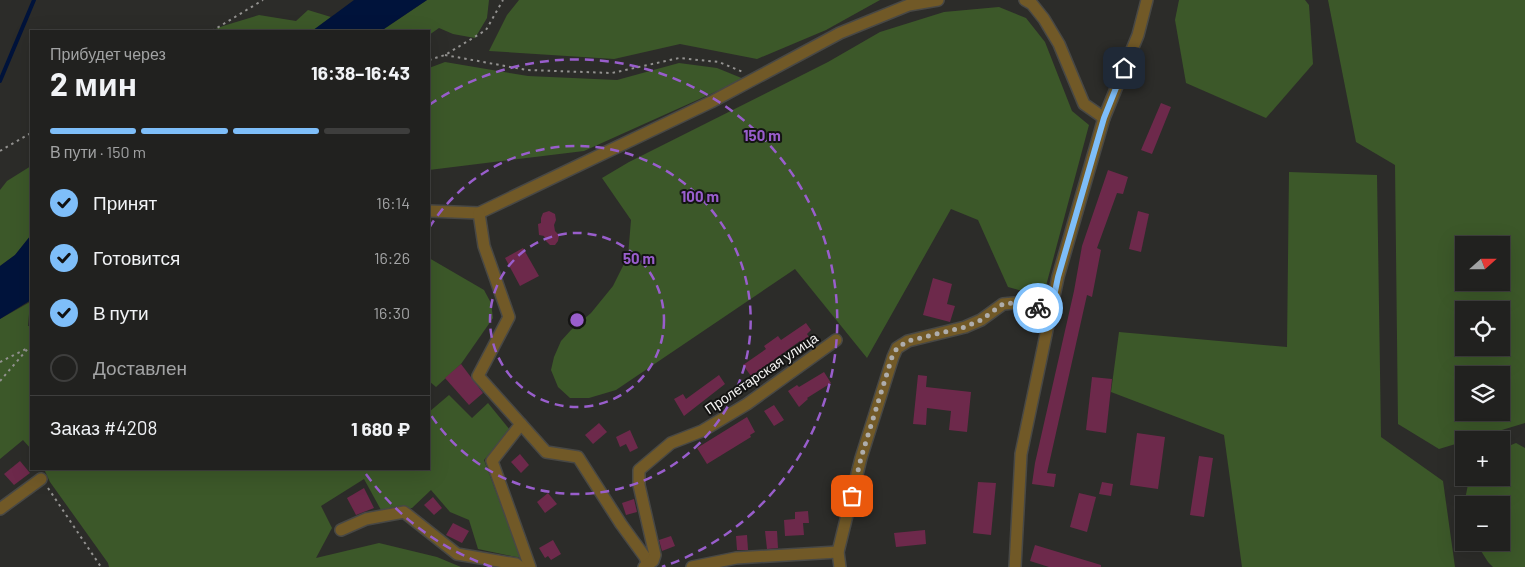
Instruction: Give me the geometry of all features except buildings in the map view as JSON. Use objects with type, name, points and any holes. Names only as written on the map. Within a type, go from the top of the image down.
[{"type":"street","points":[[430,210],[479,213],[710,102],[840,33],[910,5],[938,0]]},
{"type":"street","points":[[1025,0],[1032,4],[1044,19],[1059,44],[1084,104],[1104,118]]},
{"type":"street","points":[[1015,567],[1021,454],[1058,277],[1104,118],[1138,35],[1147,0]]},
{"type":"street","points":[[479,213],[484,246],[509,316],[478,376],[546,452],[578,457],[621,524],[645,557],[646,566]]},
{"type":"street","points":[[840,567],[838,552],[861,458],[892,357],[897,348],[908,341],[945,333],[973,324],[1003,304],[1014,303],[1051,311]]},
{"type":"street","name":"Пролетарская улица","points":[[646,566],[653,561],[655,555],[639,485],[639,470],[671,442],[702,431],[747,404],[836,340]]},
{"type":"street","points":[[521,424],[492,461],[530,567]]},
{"type":"street","points":[[0,509],[41,479]]},
{"type":"street","points":[[341,530],[366,519],[404,512],[457,554],[516,564],[520,567]]},
{"type":"street","points":[[692,567],[736,558],[794,561],[838,552]]},
{"type":"path","points":[[214,30],[262,0]]},
{"type":"path","points":[[430,60],[446,54],[486,30],[503,0]]},
{"type":"path","points":[[446,54],[527,70],[612,73],[679,58],[718,62],[756,78]]},
{"type":"path","points":[[0,151],[30,134]]},
{"type":"path","points":[[0,362],[28,348]]},
{"type":"path","points":[[0,381],[28,348]]},
{"type":"path","points":[[41,479],[101,567]]},
{"type":"green space","points":[[427,0],[489,0],[487,18],[475,38],[453,34],[439,28],[430,34],[430,30],[382,30]]},
{"type":"green space","points":[[519,0],[880,0],[826,30],[757,59],[680,44],[614,59],[489,51],[507,15]]},
{"type":"green space","points":[[1179,0],[1305,0],[1309,5],[1313,64],[1266,118],[1186,83],[1175,20]]},
{"type":"green space","points":[[1328,0],[1525,0],[1525,423],[1499,431],[1455,431],[1455,444],[1439,449],[1398,424],[1395,165],[1356,142]]},
{"type":"green space","points":[[999,7],[1026,18],[1045,42],[1072,111],[1089,125],[1043,297],[1008,287],[978,220],[951,209],[867,358],[795,269],[616,390],[589,398],[570,398],[558,387],[551,370],[561,341],[591,313],[613,286],[628,256],[631,220],[602,178],[629,162],[828,62],[880,32],[944,12]]},
{"type":"green space","points":[[308,10],[331,17],[313,30],[213,30],[259,15],[296,21]]},
{"type":"green space","points":[[445,62],[528,76],[617,80],[679,63],[717,68],[744,79],[584,151],[430,170],[430,68]]},
{"type":"green space","points":[[30,167],[30,236],[15,255],[0,266],[0,190],[7,181]]},
{"type":"green space","points":[[1289,172],[1377,175],[1381,437],[1443,481],[1455,567],[1242,567],[1224,435],[1111,392],[1119,332],[1287,347]]},
{"type":"green space","points":[[430,259],[484,290],[491,303],[493,318],[461,364],[436,387],[430,382]]},
{"type":"green space","points":[[30,302],[28,326],[30,326],[30,448],[23,440],[0,459],[0,319]]},
{"type":"green space","points":[[449,395],[472,418],[488,403],[510,430],[484,460],[521,558],[478,549],[469,520],[450,512],[431,490],[412,508],[381,510],[364,479],[321,506],[332,528],[316,558],[379,543],[437,557],[461,567],[109,567],[50,482],[44,470],[430,470],[430,411]]},
{"type":"green space","points":[[1516,443],[1525,448],[1525,567],[1493,567],[1481,551],[1510,551],[1510,496],[1466,496],[1468,486],[1510,486],[1510,445]]},
{"type":"water","points":[[354,0],[427,0],[382,30],[313,30]]},
{"type":"water","points":[[30,236],[30,301],[0,319],[0,266],[15,255]]},
{"type":"waterway","points":[[0,81],[34,0]]},
{"type":"way so far","points":[[852,496],[861,458],[892,357],[897,348],[908,341],[965,327],[981,320],[1003,304],[1014,303],[1038,308]]},
{"type":"route","points":[[1038,308],[1051,311],[1058,277],[1104,118],[1124,68]]}]
